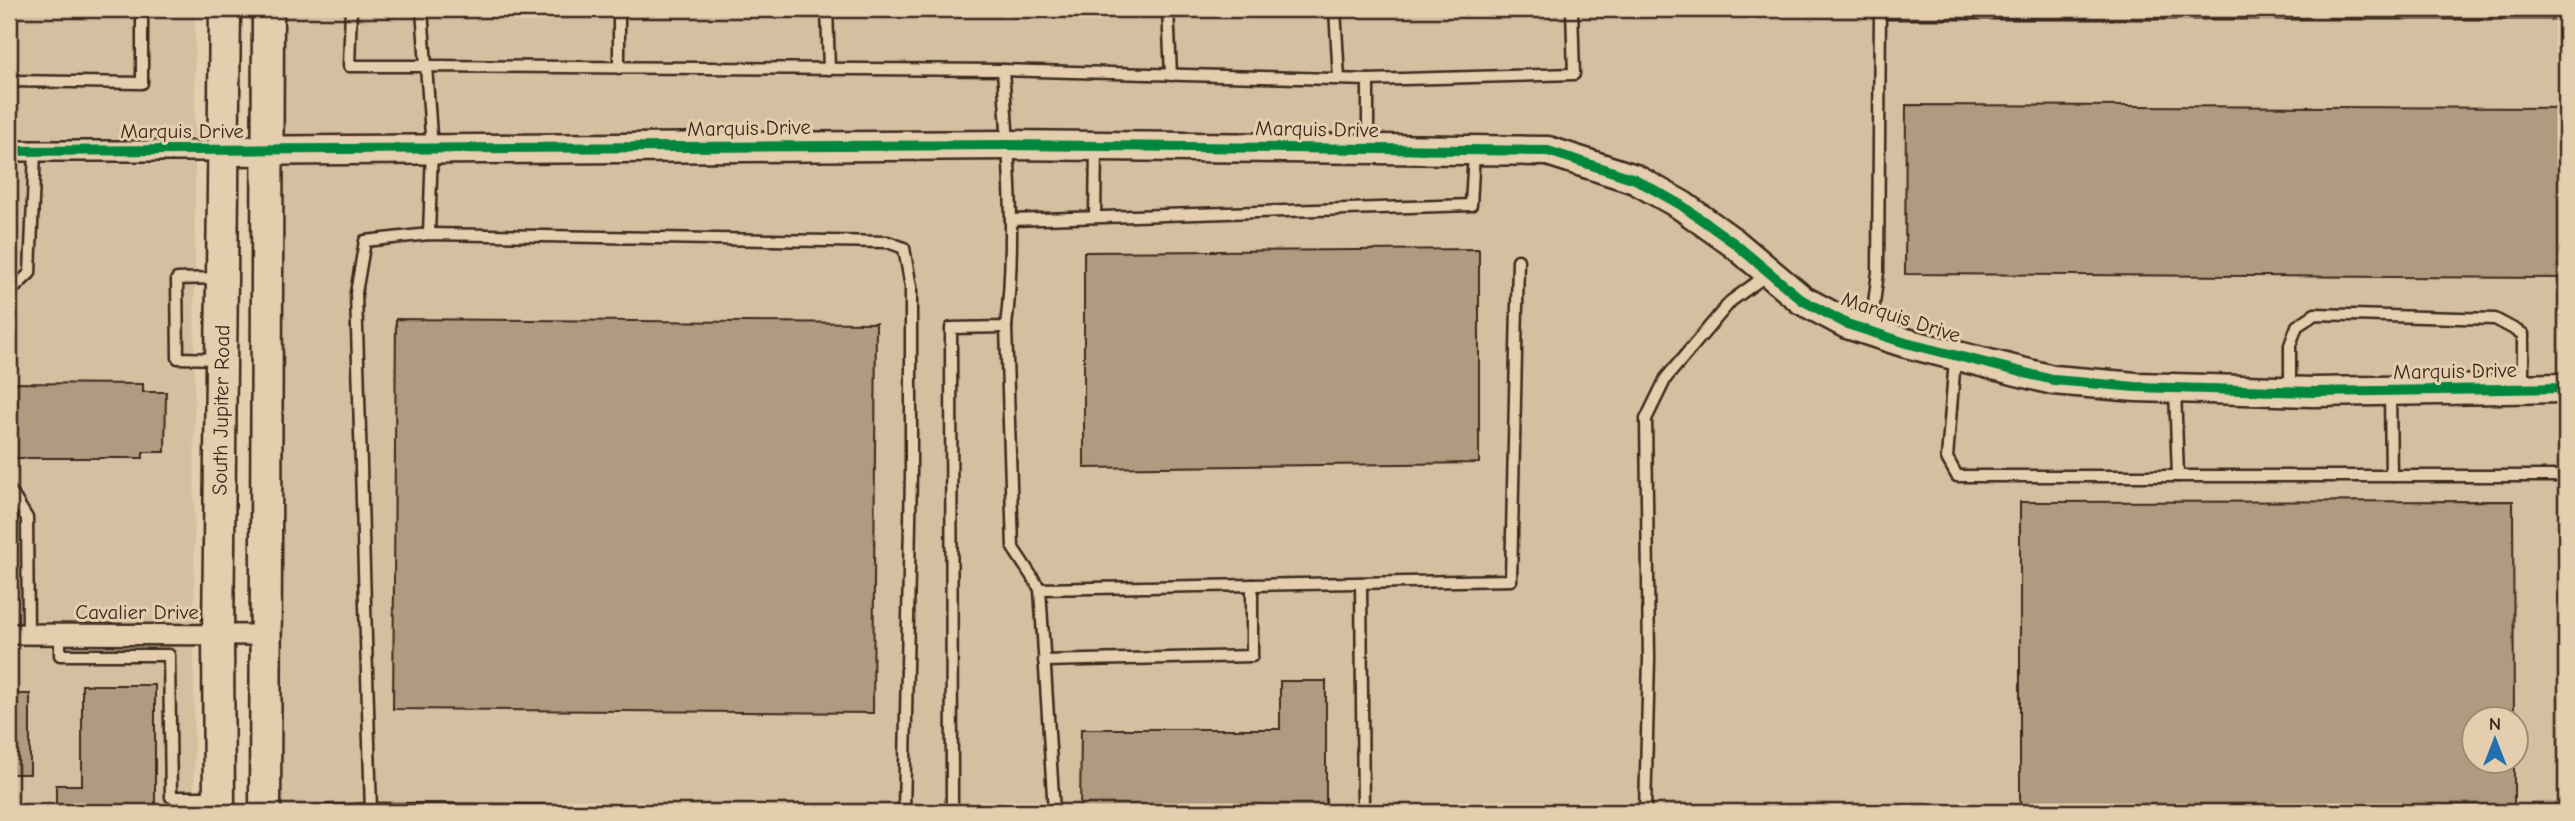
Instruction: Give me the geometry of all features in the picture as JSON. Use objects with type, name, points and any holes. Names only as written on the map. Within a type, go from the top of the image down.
[{"type":"main road","name":"South Jupiter Road","points":[[219,805],[218,635],[225,9]]},
{"type":"main road","name":"South Jupiter Road","points":[[265,812],[268,9]]},
{"type":"street","name":"Marquis Drive","points":[[9,151],[1008,145],[1548,151],[1635,179],[1681,205],[1734,243],[1802,300],[1847,324],[2053,380],[2136,387],[2290,391],[2566,388]]},
{"type":"street","name":"Cavalier Drive","points":[[18,634],[265,635]]},
{"type":"lane","points":[[9,81],[142,83],[142,9]]},
{"type":"lane","points":[[351,9],[349,66],[1003,70],[1368,80],[1574,74],[1572,9]]},
{"type":"lane","points":[[422,9],[432,149],[429,234]]},
{"type":"lane","points":[[619,9],[619,68]]},
{"type":"lane","points":[[827,9],[829,69]]},
{"type":"lane","points":[[1168,9],[1171,75]]},
{"type":"lane","points":[[1335,9],[1339,79]]},
{"type":"lane","points":[[1870,331],[1878,272],[1880,11],[2566,13]]},
{"type":"lane","points":[[1003,70],[1012,267],[1006,327],[1013,548],[1040,589],[1054,812]]},
{"type":"lane","points":[[1368,80],[1368,148]]},
{"type":"lane","points":[[1095,217],[1096,146]]},
{"type":"lane","points":[[1011,220],[1471,205],[1475,149]]},
{"type":"lane","points":[[9,293],[30,273],[35,151]]},
{"type":"lane","points":[[371,811],[356,293],[365,241],[429,234],[888,242],[904,248],[911,287],[911,474],[905,812]]},
{"type":"lane","points":[[1040,589],[1511,580],[1517,260]]},
{"type":"lane","points":[[1644,812],[1649,659],[1646,419],[1666,377],[1731,301],[1769,274]]},
{"type":"lane","points":[[221,359],[178,358],[177,279],[222,278]]},
{"type":"lane","points":[[2290,391],[2290,345],[2297,326],[2315,314],[2496,319],[2523,334],[2523,389]]},
{"type":"lane","points":[[952,812],[951,328],[1006,327]]},
{"type":"lane","points":[[1956,355],[1947,458],[1957,476],[2566,476]]},
{"type":"lane","points":[[2175,388],[2178,476]]},
{"type":"lane","points":[[2389,391],[2391,476]]},
{"type":"lane","points":[[9,489],[27,518],[18,634]]},
{"type":"lane","points":[[1361,583],[1363,812]]},
{"type":"lane","points":[[1044,661],[1252,656],[1252,584]]},
{"type":"lane","points":[[60,634],[60,655],[169,655],[170,797],[219,805]]},
{"type":"lane","points":[[317,812],[659,812]]},
{"type":"shaded area","points":[[9,9],[195,9],[194,812],[9,812]]},
{"type":"shaded area","points":[[284,9],[2566,9],[2566,812],[279,812]]},
{"type":"building","points":[[1906,105],[2566,108],[2566,278],[1905,274]]},
{"type":"building","points":[[1479,249],[1479,463],[1084,468],[1084,252]]},
{"type":"building","points":[[396,319],[876,323],[873,713],[393,709]]},
{"type":"building","points":[[9,383],[143,384],[143,392],[166,392],[165,452],[143,452],[143,458],[9,458]]},
{"type":"building","points":[[2513,501],[2514,706],[2460,706],[2460,776],[2514,776],[2514,805],[2020,806],[2020,502]]},
{"type":"building","points":[[1280,681],[1326,681],[1326,812],[1080,812],[1081,729],[1280,729]]},
{"type":"building","points":[[82,685],[155,685],[155,812],[56,812],[56,785],[82,785]]},
{"type":"building","points":[[9,694],[30,694],[30,774],[9,774]]},
{"type":"cycle path","points":[[9,151],[1008,145],[1548,151],[1635,179],[1681,205],[1734,243],[1802,300],[1847,324],[1906,343],[2053,380],[2136,387],[2313,392],[2566,388]]}]
